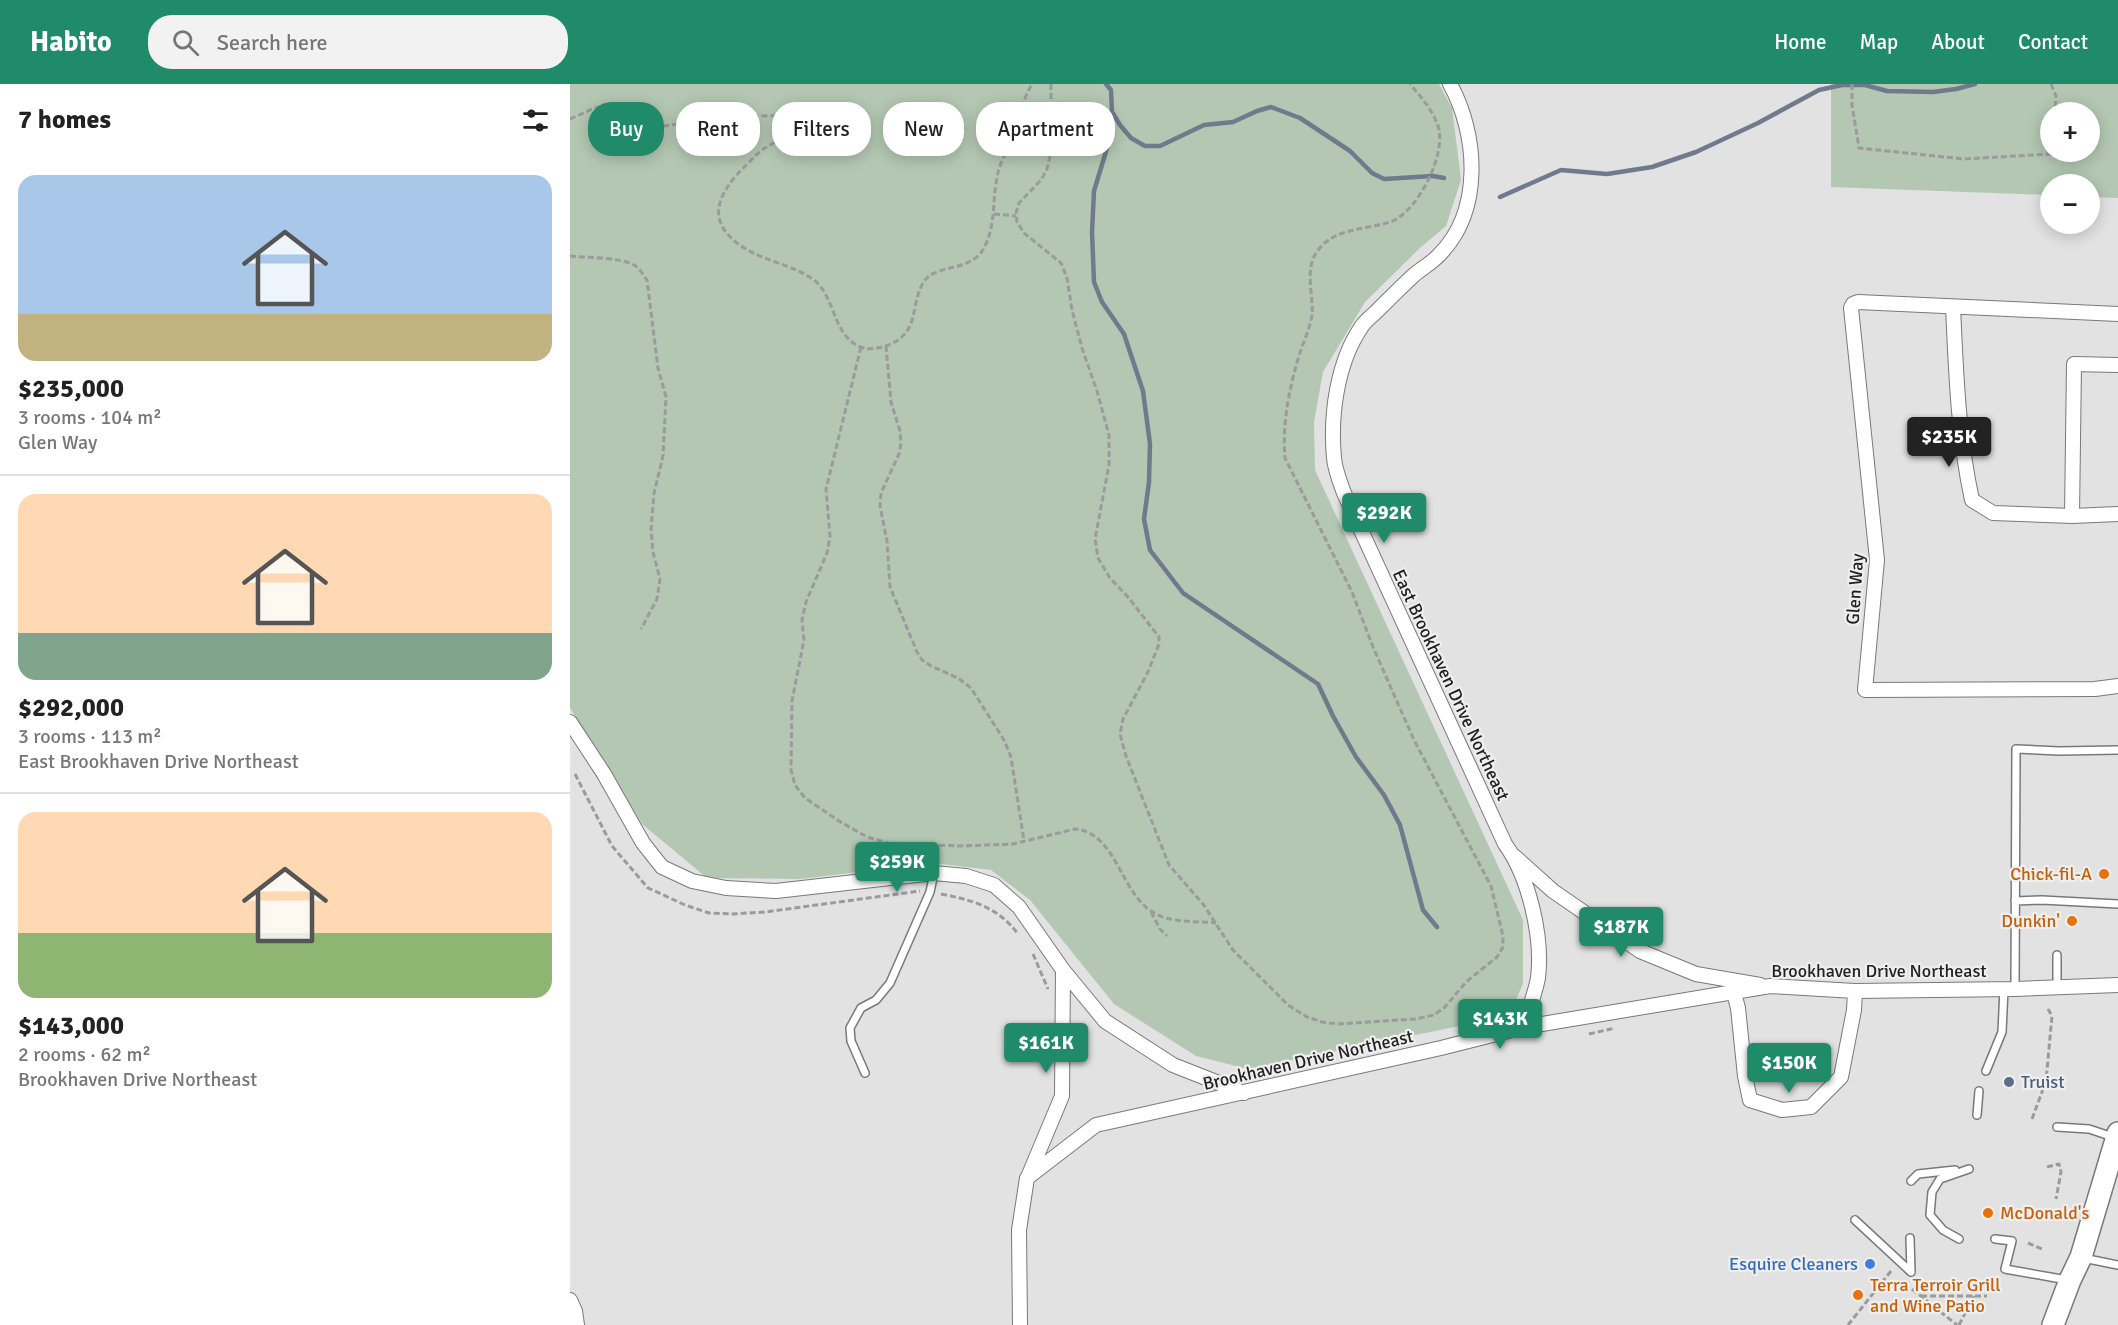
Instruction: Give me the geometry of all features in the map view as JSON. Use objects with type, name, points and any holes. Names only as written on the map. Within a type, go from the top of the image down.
[{"type":"highway","points":[[2053,1325],[2081,1257],[2117,1136]]},
{"type":"street","name":"East Brookhaven Drive Northeast","points":[[1450,84],[1458,99],[1467,128],[1473,162],[1468,198],[1460,225],[1440,255],[1416,274],[1362,325],[1346,357],[1337,394],[1333,426],[1334,461],[1348,504],[1505,844],[1511,852],[1553,891],[1640,951],[1696,974],[1770,986]]},
{"type":"street","name":"Glen Way","points":[[2118,314],[1858,302],[1854,303],[1851,308],[1877,560],[1865,690],[2118,687]]},
{"type":"street","points":[[1953,307],[1964,464],[1972,500],[1993,513],[2072,516],[2118,514]]},
{"type":"street","points":[[2072,516],[2074,364],[2118,365]]},
{"type":"street","points":[[570,722],[604,774],[643,843],[662,867],[692,881],[726,888],[776,891],[934,873],[966,876],[994,885],[1019,907],[1064,970],[1105,1021],[1173,1065],[1244,1094]]},
{"type":"street","name":"East Brookhaven Drive Northeast","points":[[1511,852],[1529,898],[1536,921],[1539,943],[1538,979],[1524,1027]]},
{"type":"street","points":[[1020,1325],[1019,1230],[1028,1178],[1062,1096],[1064,970]]},
{"type":"street","name":"Brookhaven Drive Northeast","points":[[1028,1178],[1096,1125],[1244,1094],[1524,1027],[1770,986],[1855,991],[2010,989],[2118,984]]},
{"type":"street","points":[[1734,993],[1750,1100],[1782,1110],[1811,1107],[1841,1077],[1854,1010],[1855,991]]},
{"type":"street","points":[[570,1300],[575,1311],[577,1325]]},
{"type":"lane","points":[[1986,1071],[2002,1032],[2010,989],[2016,749],[2059,752],[2118,750]]},
{"type":"lane","points":[[865,1073],[851,1041],[850,1028],[861,1008],[876,1000],[890,983],[930,892],[934,873]]},
{"type":"lane","points":[[2014,901],[2118,904]]},
{"type":"lane","points":[[2057,955],[2057,987]]},
{"type":"lane","points":[[1977,1115],[1979,1091]]},
{"type":"lane","points":[[2056,1127],[2089,1129],[2117,1136]]},
{"type":"lane","points":[[1911,1181],[1918,1174],[1969,1169],[1940,1179],[1932,1191],[1930,1215],[1942,1230],[1959,1239]]},
{"type":"lane","points":[[1855,1220],[1911,1272],[1910,1238]]},
{"type":"lane","points":[[1995,1239],[2012,1240],[2005,1269],[2070,1280]]},
{"type":"lane","points":[[2081,1257],[2118,1265]]},
{"type":"path","points":[[570,119],[603,106],[665,126],[720,117],[798,115],[805,118],[808,124],[806,129],[765,148],[732,181],[719,206],[721,226],[738,244],[756,255],[806,274],[819,283],[826,291],[839,326],[848,338],[866,349],[886,346],[907,332],[914,320],[921,286],[925,279],[933,274],[968,263],[982,252],[989,238],[994,214],[997,176],[1015,131],[1027,92],[1032,84]]},
{"type":"path","points":[[1051,84],[1051,152],[1047,170],[1041,180],[1019,203],[1017,216],[1024,233],[1061,263],[1067,279],[1082,348],[1109,435],[1109,465],[1095,540],[1098,558],[1110,578],[1159,637],[1159,644],[1149,672],[1123,718],[1120,734],[1126,756],[1169,865],[1203,904],[1233,950],[1288,1005],[1307,1017],[1338,1024],[1415,1019],[1434,1015],[1446,1007],[1466,982],[1497,957],[1503,947],[1503,936],[1491,886],[1414,741],[1352,592],[1305,496],[1295,481],[1285,458],[1284,449],[1289,398],[1312,316],[1310,276],[1312,260],[1319,249],[1332,238],[1347,231],[1392,221],[1417,198],[1426,185],[1438,154],[1440,138],[1438,126],[1427,105],[1410,84]]},
{"type":"path","points":[[1852,84],[1859,148],[1964,159],[2040,155]]},
{"type":"path","points":[[2051,84],[2056,96],[2056,102]]},
{"type":"path","points":[[994,214],[1017,216]]},
{"type":"path","points":[[570,256],[622,261],[641,270],[647,280],[658,368],[666,397],[663,456],[654,493],[651,530],[653,552],[660,579],[657,599],[641,629]]},
{"type":"path","points":[[886,346],[891,402],[900,431],[901,443],[899,454],[881,492],[880,506],[888,541],[890,587],[922,660],[958,678],[971,688],[1004,740],[1011,757],[1015,777],[1024,841]]},
{"type":"path","points":[[861,347],[826,489],[830,536],[827,553],[806,602],[802,620],[804,640],[792,701],[791,770],[795,785],[806,798],[839,821],[867,837],[888,843],[960,846],[1013,844],[1075,829],[1085,830],[1095,835],[1105,846],[1137,896],[1150,910],[1164,918],[1216,923]]},
{"type":"path","points":[[575,774],[612,846],[648,888],[708,913],[765,912],[930,892],[969,899],[988,908],[1004,918],[1020,936]]},
{"type":"path","points":[[1150,910],[1154,922],[1167,936]]},
{"type":"path","points":[[1031,950],[1050,995]]},
{"type":"path","points":[[2032,1119],[2046,1081],[2052,1016],[2048,1009]]},
{"type":"path","points":[[1589,1034],[1615,1028]]},
{"type":"path","points":[[2047,1167],[2059,1164],[2061,1172],[2056,1199]]},
{"type":"path","points":[[2028,1243],[2042,1249]]},
{"type":"path","points":[[1848,1325],[1891,1271]]},
{"type":"path","points":[[1912,1289],[1958,1325],[1974,1296]]},
{"type":"path","points":[[1921,1296],[1987,1296]]},
{"type":"green space","points":[[570,84],[1439,84],[1452,108],[1461,180],[1446,226],[1365,302],[1323,372],[1314,422],[1315,470],[1523,920],[1523,984],[1514,1004],[1494,1019],[1248,1069],[1196,1056],[1114,1004],[1030,900],[991,870],[934,863],[800,879],[707,878],[642,824],[570,708]]},
{"type":"green space","points":[[1831,84],[2118,84],[2118,198],[2100,197],[2100,174],[2040,174],[2040,195],[1831,187]]},
{"type":"waterway","points":[[1106,84],[1111,90],[1112,112],[1120,125],[1131,138],[1145,146],[1160,146],[1204,125],[1233,122],[1271,107],[1300,118],[1350,151],[1372,173],[1384,179],[1433,176],[1444,178]]},
{"type":"waterway","points":[[1500,197],[1561,170],[1607,174],[1652,167],[1696,152],[1758,123],[1819,90],[1842,85],[1865,85],[1887,91],[1933,92],[1975,84]]},
{"type":"waterway","points":[[1105,156],[1094,191],[1092,232],[1094,282],[1102,302],[1124,334],[1143,391],[1150,444],[1149,482],[1144,519],[1150,550],[1183,593],[1318,684],[1356,757],[1384,795],[1400,825],[1423,910],[1437,927]]},
{"type":"place","name":"Chick-fil-A","points":[[2104,874]]},
{"type":"place","name":"Dunkin'","points":[[2072,921]]},
{"type":"place","name":"Truist","points":[[2009,1082]]},
{"type":"place","name":"McDonald's","points":[[1988,1213]]},
{"type":"place","name":"Esquire Cleaners","points":[[1870,1264]]},
{"type":"place","name":"Terra Terroir Grill and Wine Patio","points":[[1858,1295]]}]
